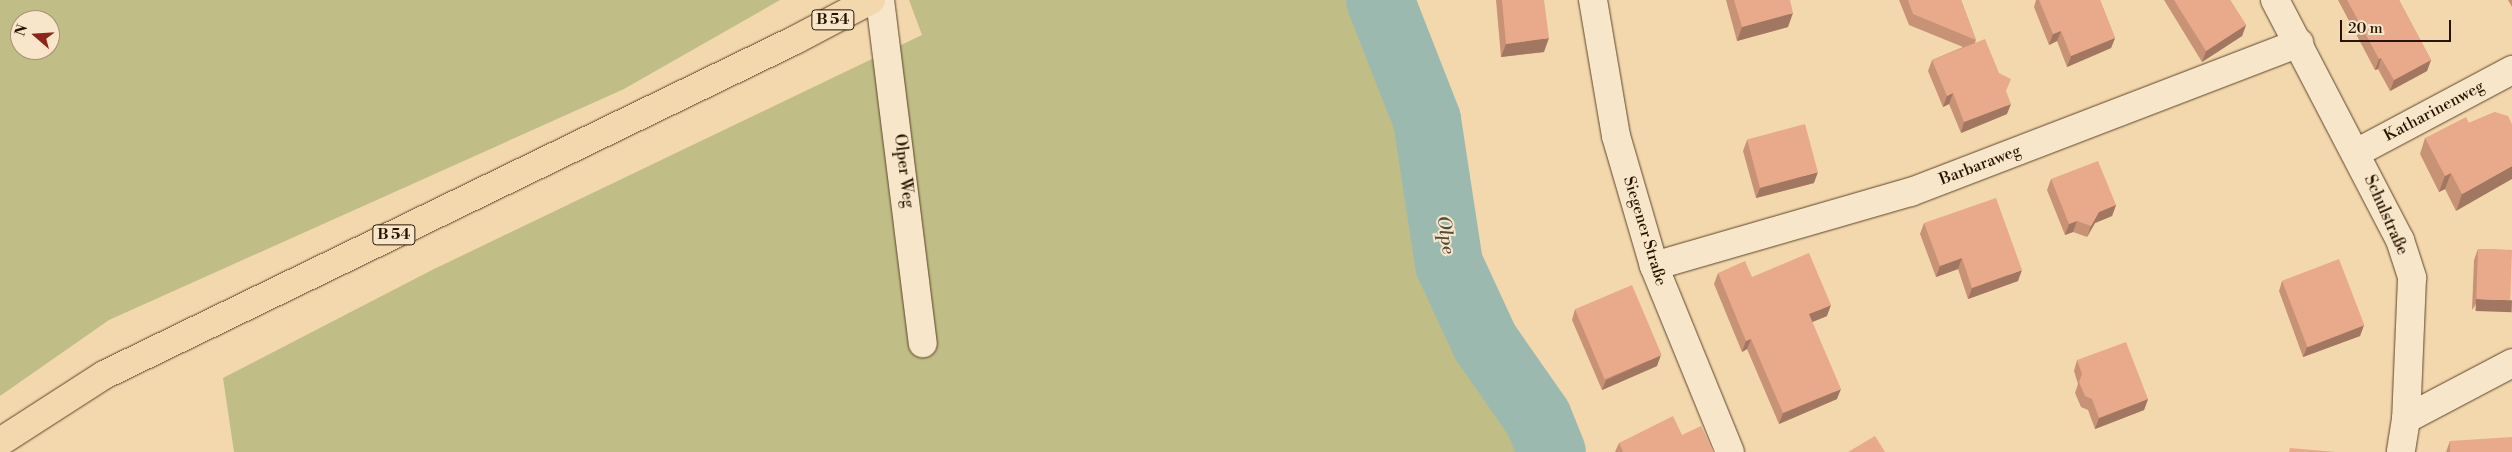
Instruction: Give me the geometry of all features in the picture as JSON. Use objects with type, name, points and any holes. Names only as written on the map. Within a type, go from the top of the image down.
[{"type":"main road","name":"B 54","points":[[0,442],[104,375],[796,40],[871,0]]},
{"type":"street","name":"Olper Weg","points":[[880,0],[923,344]]},
{"type":"street","name":"Siegener Straße","points":[[1592,0],[1616,136],[1654,266],[1730,452]]},
{"type":"street","name":"Schulstraße","points":[[2275,0],[2400,240],[2412,278],[2406,419],[2401,452]]},
{"type":"street","name":"Barbaraweg","points":[[1654,266],[1911,192],[2299,43]]},
{"type":"street","name":"Katharinenweg","points":[[2356,153],[2512,70]]},
{"type":"street","points":[[2406,419],[2512,364]]},
{"type":"shaded area","points":[[0,0],[780,0],[624,89],[109,320],[0,396]]},
{"type":"shaded area","points":[[909,0],[1362,0],[1405,109],[1435,257],[1457,331],[1521,417],[1534,452],[234,452],[223,378],[432,270],[922,35]]},
{"type":"building","points":[[1502,0],[1544,0],[1549,38],[1506,44]]},
{"type":"building","points":[[1734,0],[1790,0],[1793,13],[1742,27]]},
{"type":"building","points":[[1908,0],[1961,0],[1976,40],[1913,14]]},
{"type":"building","points":[[2039,0],[2100,0],[2115,38],[2071,56],[2061,31],[2053,34]]},
{"type":"building","points":[[2174,0],[2230,0],[2246,25],[2206,51]]},
{"type":"building","points":[[2347,0],[2399,0],[2431,60],[2394,80],[2381,58],[2379,59]]},
{"type":"building","points":[[1985,39],[1999,73],[2011,79],[2006,91],[2011,104],[1964,122],[1953,93],[1947,96],[1932,60]]},
{"type":"building","points":[[2495,112],[2508,116],[2512,124],[2512,166],[2462,194],[2451,173],[2445,176],[2425,138],[2466,117],[2469,123]]},
{"type":"building","points":[[1805,124],[1818,172],[1760,188],[1747,140]]},
{"type":"building","points":[[2098,161],[2116,205],[2099,212],[2091,226],[2077,221],[2069,224],[2051,179]]},
{"type":"building","points":[[1996,198],[2022,270],[1972,288],[1962,258],[1940,266],[1924,223]]},
{"type":"building","points":[[2478,249],[2512,250],[2510,300],[2476,299]]},
{"type":"building","points":[[1809,253],[1831,305],[1809,314],[1841,389],[1783,413],[1751,339],[1746,341],[1718,273],[1745,261],[1752,277]]},
{"type":"building","points":[[2339,259],[2364,325],[2307,347],[2282,281]]},
{"type":"building","points":[[1632,285],[1662,355],[1605,379],[1575,309]]},
{"type":"building","points":[[2126,342],[2148,399],[2099,418],[2092,399],[2085,396],[2079,382],[2082,374],[2077,360]]},
{"type":"building","points":[[1673,416],[1682,435],[1701,426],[1714,452],[1623,452],[1619,443]]},
{"type":"building","points":[[1875,436],[1885,452],[1848,452]]},
{"type":"building","points":[[2512,437],[2512,452],[2450,452],[2450,441]]},
{"type":"building","points":[[2290,448],[2337,452],[2289,452]]},
{"type":"waterway","name":"Olpe","points":[[1380,0],[1427,120],[1449,264],[1485,342],[1538,418],[1552,452]]}]
